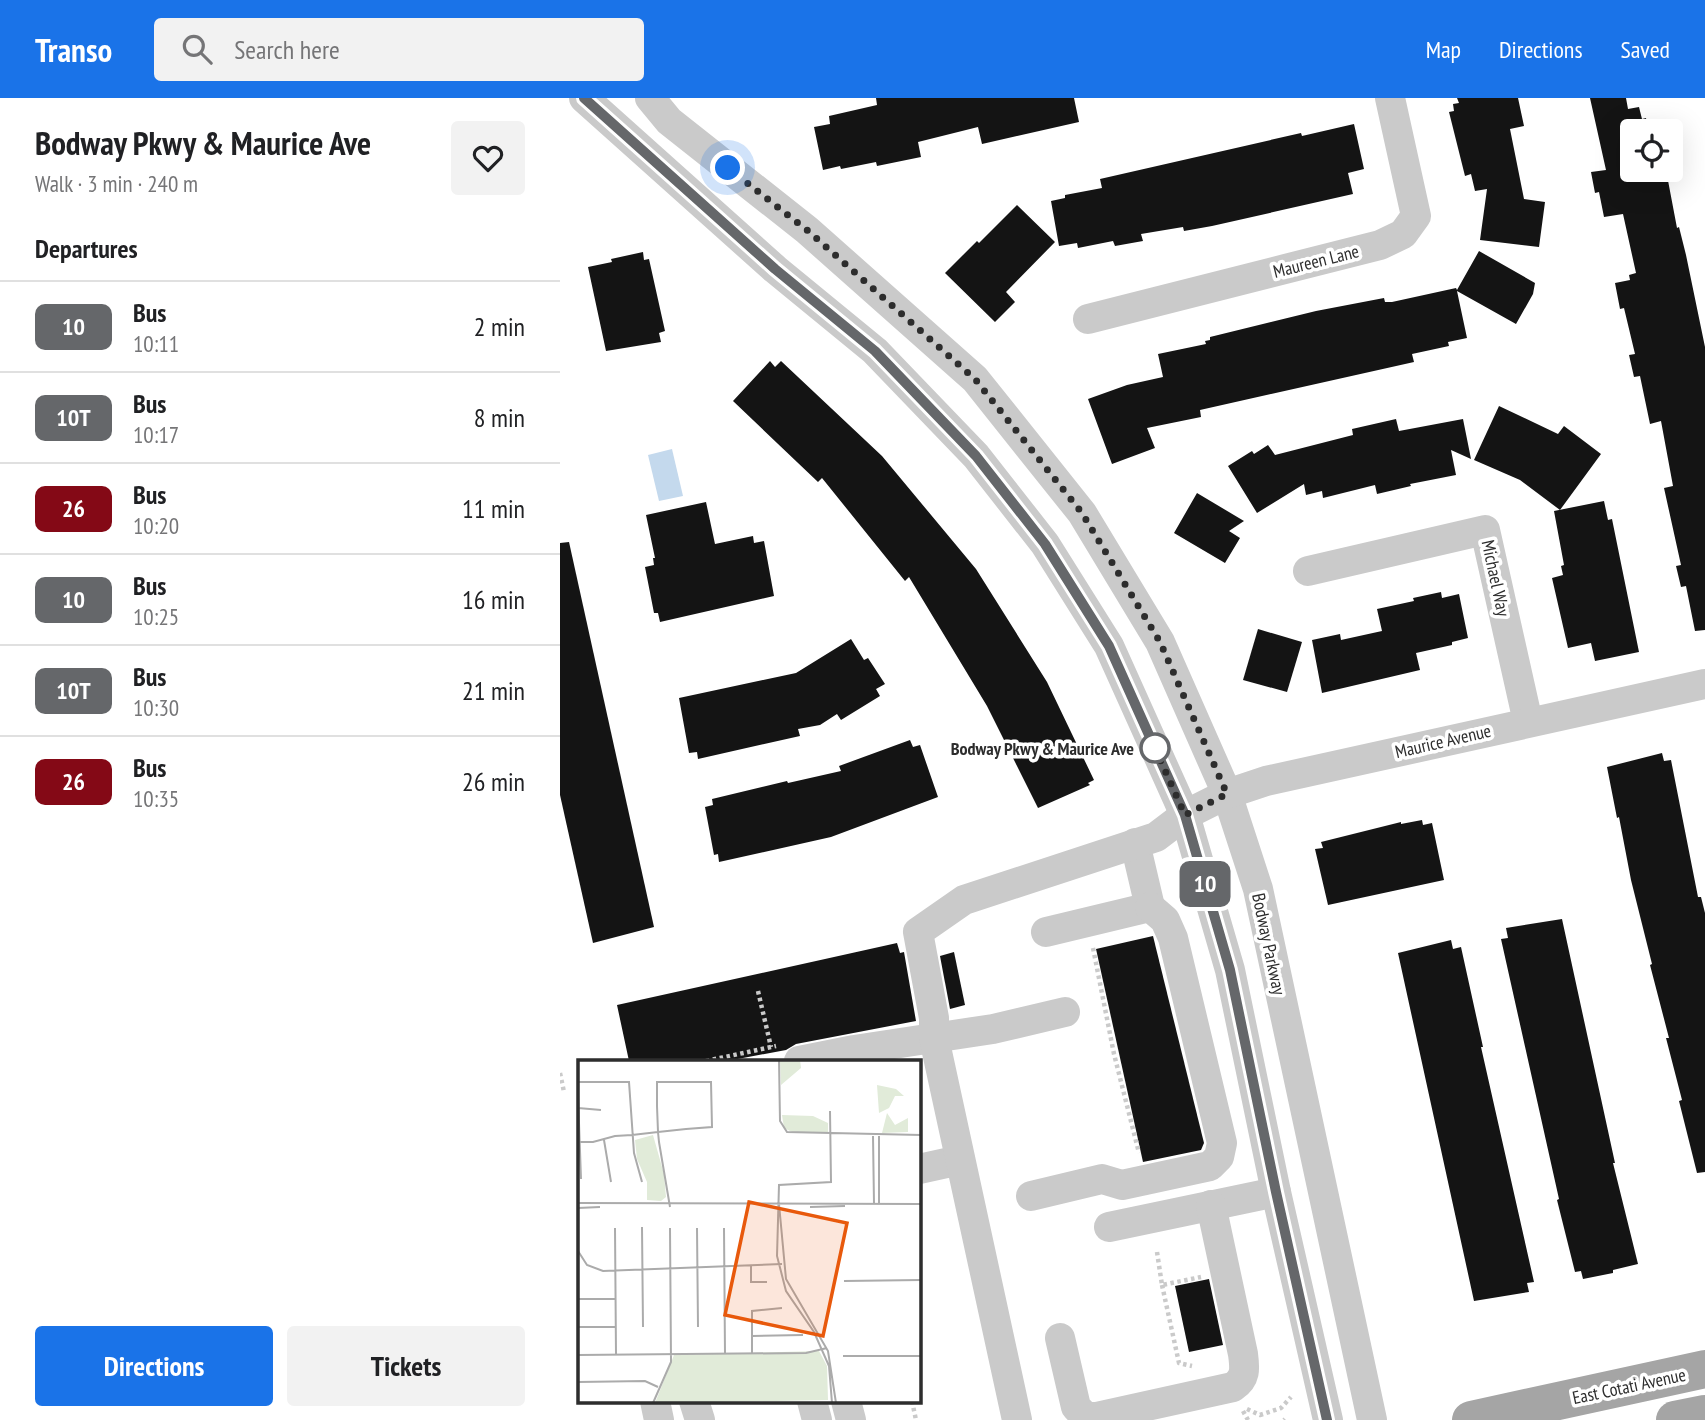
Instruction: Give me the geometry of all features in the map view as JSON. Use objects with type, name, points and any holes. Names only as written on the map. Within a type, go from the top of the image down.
[{"type":"main road","name":"East Cotati Avenue","points":[[1471,1420],[1705,1369]]},
{"type":"main road","points":[[1675,1420],[1705,1414]]},
{"type":"street","points":[[584,98],[775,269],[875,351],[976,456],[1045,544],[1109,646],[1185,815],[1230,970],[1276,1192],[1328,1420]]},
{"type":"street","name":"Bodway Parkway","points":[[650,98],[669,121],[807,230],[975,379],[1082,513],[1160,642],[1227,794],[1258,889],[1372,1420]]},
{"type":"street","name":"Maureen Lane","points":[[1088,319],[1380,245],[1403,234],[1416,216],[1390,98]]},
{"type":"street","name":"Michael Way","points":[[1308,571],[1485,530],[1528,722]]},
{"type":"street","name":"Maurice Avenue","points":[[934,1038],[934,1018],[918,932],[964,900],[1156,837],[1185,815],[1227,794],[1266,781],[1705,684]]},
{"type":"street","points":[[1031,1196],[1102,1179],[1122,1185],[1210,1166],[1219,1157],[1223,1143],[1172,938],[1166,920],[1150,907],[1135,844]]},
{"type":"street","points":[[1046,932],[1150,907]]},
{"type":"street","points":[[804,1060],[993,1029],[1065,1012]]},
{"type":"street","points":[[934,1038],[1017,1420]]},
{"type":"street","points":[[920,1169],[960,1160]]},
{"type":"street","points":[[1109,1227],[1276,1192]]},
{"type":"street","points":[[1060,1338],[1076,1407],[1086,1417],[1097,1417],[1233,1387],[1242,1381],[1245,1370],[1243,1354],[1212,1205]]},
{"type":"street","points":[[655,1402],[659,1420]]},
{"type":"street","points":[[812,1402],[817,1420]]},
{"type":"street","points":[[846,1402],[851,1420]]},
{"type":"path","points":[[1099,946],[1092,948],[1140,1159]]},
{"type":"path","points":[[758,991],[771,1047]]},
{"type":"path","points":[[560,1073],[564,1092]]},
{"type":"path","points":[[1157,1252],[1179,1363],[1189,1367],[1199,1364]]},
{"type":"path","points":[[1162,1285],[1214,1274]]},
{"type":"path","points":[[1243,1410],[1248,1409],[1260,1415],[1281,1408],[1291,1398]]},
{"type":"path","points":[[912,1402],[916,1420]]},
{"type":"water","points":[[672,449],[683,496],[659,501],[648,455]]},
{"type":"building","points":[[876,98],[1074,98],[1079,122],[982,144],[978,127],[918,142],[921,157],[877,166],[876,162],[823,170],[814,127],[830,124],[829,116],[877,105]]},
{"type":"building","points":[[1457,98],[1518,98],[1524,126],[1510,129],[1524,199],[1545,202],[1539,247],[1480,240],[1487,189],[1475,191],[1471,174],[1465,176],[1449,112],[1454,111],[1453,104],[1459,103]]},
{"type":"building","points":[[1590,98],[1626,98],[1628,109],[1639,107],[1642,119],[1620,119],[1620,182],[1668,182],[1705,347],[1705,630],[1695,631],[1686,586],[1681,587],[1676,566],[1681,565],[1664,488],[1673,486],[1661,421],[1650,424],[1640,376],[1634,377],[1629,355],[1635,354],[1624,308],[1620,309],[1615,283],[1630,280],[1629,275],[1636,273],[1623,214],[1604,217],[1599,192],[1595,193],[1591,172],[1606,170]]},
{"type":"building","points":[[1354,124],[1364,169],[1348,173],[1353,194],[1212,226],[1184,231],[1183,227],[1141,234],[1143,241],[1115,246],[1113,241],[1078,248],[1077,243],[1059,246],[1051,201],[1065,198],[1065,195],[1102,188],[1100,179],[1301,133],[1302,136]]},
{"type":"building","points":[[1017,205],[1055,242],[1006,292],[1015,302],[995,322],[945,273]]},
{"type":"building","points":[[1479,251],[1535,283],[1533,294],[1516,324],[1457,291],[1467,338],[1448,342],[1449,346],[1412,354],[1414,362],[1200,410],[1201,417],[1147,428],[1155,448],[1112,464],[1088,399],[1127,385],[1163,377],[1158,354],[1206,344],[1205,341],[1210,340],[1210,337],[1316,311],[1384,298],[1385,302],[1392,302],[1456,288],[1457,290]]},
{"type":"building","points":[[643,252],[644,260],[649,259],[665,331],[659,333],[661,342],[606,351],[588,267]]},
{"type":"building","points":[[770,361],[775,367],[781,361],[882,456],[976,569],[1047,682],[1094,780],[1088,783],[1090,785],[1038,808],[987,706],[909,577],[905,581],[822,478],[818,482],[733,401]]},
{"type":"building","points":[[1499,406],[1558,434],[1564,426],[1601,454],[1560,510],[1520,480],[1474,460]]},
{"type":"building","points":[[1396,419],[1399,431],[1463,419],[1471,459],[1451,450],[1456,475],[1377,494],[1375,485],[1323,498],[1322,491],[1306,495],[1304,484],[1257,513],[1228,466],[1252,451],[1254,454],[1268,445],[1275,455],[1353,435],[1352,429]]},
{"type":"building","points":[[1197,493],[1244,521],[1229,531],[1240,538],[1225,563],[1174,533]]},
{"type":"building","points":[[1604,501],[1608,520],[1612,519],[1639,652],[1595,661],[1591,643],[1568,648],[1552,578],[1563,575],[1561,566],[1564,565],[1554,511]]},
{"type":"building","points":[[706,502],[715,544],[753,536],[754,543],[764,541],[774,596],[660,622],[658,613],[654,613],[645,567],[654,565],[655,558],[646,515]]},
{"type":"building","points":[[569,542],[654,927],[593,943],[560,795],[560,543]]},
{"type":"building","points":[[1441,592],[1442,598],[1459,594],[1468,638],[1452,642],[1452,645],[1416,653],[1420,670],[1322,693],[1312,640],[1340,634],[1341,640],[1382,631],[1377,609]]},
{"type":"building","points":[[1258,629],[1302,642],[1287,692],[1243,680]]},
{"type":"building","points":[[851,639],[864,660],[868,658],[885,684],[876,689],[880,696],[841,720],[837,714],[820,725],[798,729],[800,736],[698,759],[697,752],[689,753],[679,698],[796,673]]},
{"type":"building","points":[[910,740],[913,747],[920,745],[938,797],[831,837],[719,862],[718,854],[714,855],[705,807],[713,805],[712,799],[841,771],[839,766]]},
{"type":"building","points":[[1662,753],[1664,761],[1671,760],[1698,897],[1701,897],[1705,913],[1705,1172],[1697,1173],[1607,767]]},
{"type":"building","points":[[1422,820],[1423,825],[1432,823],[1444,880],[1328,905],[1315,849],[1323,848],[1321,842],[1401,822]]},
{"type":"building","points":[[1562,919],[1613,1163],[1638,1264],[1613,1270],[1613,1273],[1583,1279],[1581,1271],[1575,1272],[1557,1200],[1559,1199],[1501,939],[1508,938],[1506,928]]},
{"type":"building","points":[[1153,936],[1204,1143],[1201,1150],[1143,1162],[1096,949]]},
{"type":"building","points":[[1451,940],[1453,949],[1461,947],[1534,1282],[1527,1283],[1529,1292],[1474,1301],[1398,953]]},
{"type":"building","points":[[897,943],[900,953],[904,952],[916,1021],[796,1044],[786,1050],[732,1060],[629,1060],[617,1005]]},
{"type":"building","points":[[954,952],[965,1005],[950,1009],[940,956]]},
{"type":"building","points":[[1209,1279],[1223,1345],[1189,1352],[1175,1286]]},
{"type":"bus line","name":"10","points":[[584,98],[775,269],[875,351],[976,456],[1045,544],[1109,646],[1185,815],[1230,970],[1327,1420]]},
{"type":"place","name":"Bodway Pkwy & Maurice Ave","points":[[1155,748]]},
{"type":"route","points":[[728,168],[807,230],[975,379],[1082,513],[1160,642],[1227,794],[1185,815],[1155,748]]}]
